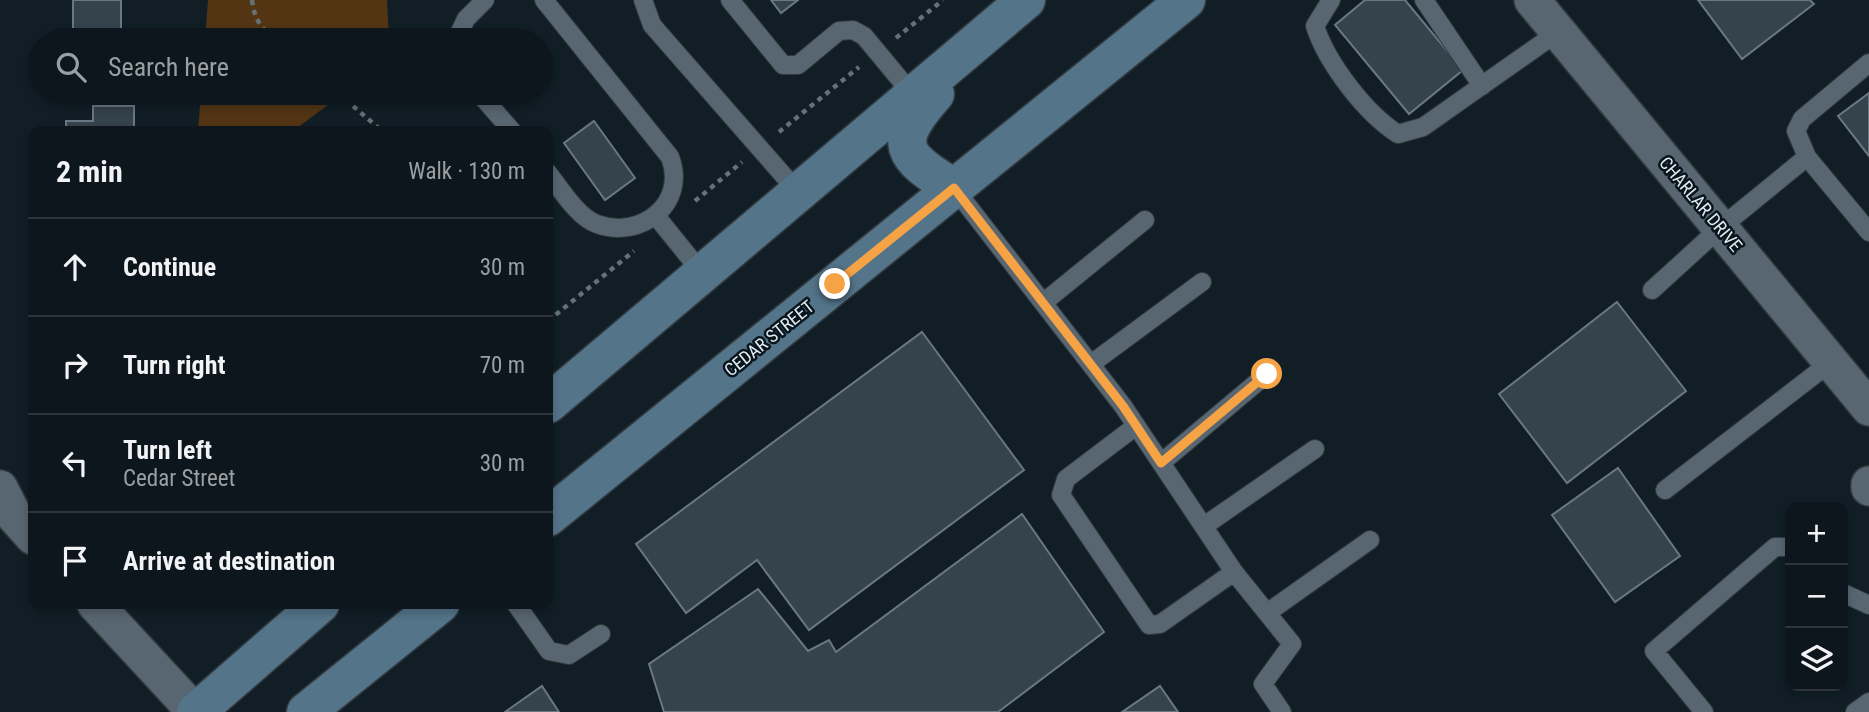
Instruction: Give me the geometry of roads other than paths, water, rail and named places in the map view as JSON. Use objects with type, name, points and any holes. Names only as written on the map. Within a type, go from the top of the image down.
[{"type":"main road","points":[[553,400],[1026,0]]},
{"type":"main road","name":"CEDAR STREET","points":[[553,513],[1186,0]]},
{"type":"main road","points":[[954,188],[920,167],[909,150],[906,136],[914,118],[994,27]]},
{"type":"main road","points":[[195,712],[314,609]]},
{"type":"main road","points":[[306,712],[434,609]]},
{"type":"street","name":"CHARLAR DRIVE","points":[[1532,0],[1869,408]]},
{"type":"street","points":[[100,609],[195,712]]},
{"type":"lane","points":[[462,28],[466,19],[485,0]]},
{"type":"lane","points":[[544,0],[670,158],[674,170],[670,197],[656,216],[632,228],[598,225],[583,214],[553,179]]},
{"type":"lane","points":[[643,0],[652,26],[798,192]]},
{"type":"lane","points":[[730,0],[783,65],[797,65],[839,31],[852,30],[864,36],[913,94]]},
{"type":"lane","points":[[1331,0],[1315,26],[1323,51],[1382,124],[1398,134],[1423,127],[1558,32]]},
{"type":"lane","points":[[1424,0],[1482,86]]},
{"type":"lane","points":[[1869,63],[1802,119],[1796,131],[1807,158],[1869,232]]},
{"type":"lane","points":[[489,105],[508,126]]},
{"type":"lane","points":[[1652,290],[1720,228],[1807,158]]},
{"type":"lane","points":[[954,188],[1091,363],[1234,572],[1292,644],[1263,684],[1282,712]]},
{"type":"lane","points":[[656,216],[702,273]]},
{"type":"lane","points":[[1044,302],[1145,220]]},
{"type":"lane","points":[[1091,363],[1202,282]]},
{"type":"lane","points":[[1665,490],[1830,362]]},
{"type":"lane","points":[[1161,463],[1267,374]]},
{"type":"lane","points":[[1136,426],[1066,479],[1061,495],[1149,625],[1160,624],[1234,572]]},
{"type":"lane","points":[[1203,526],[1315,449]]},
{"type":"lane","points":[[1267,612],[1370,540]]},
{"type":"lane","points":[[1704,712],[1654,651],[1775,547],[1785,547]]},
{"type":"lane","points":[[1848,594],[1867,600]]},
{"type":"lane","points":[[520,609],[549,651],[569,655],[601,634]]},
{"type":"lane","points":[[1855,712],[1869,702]]}]
